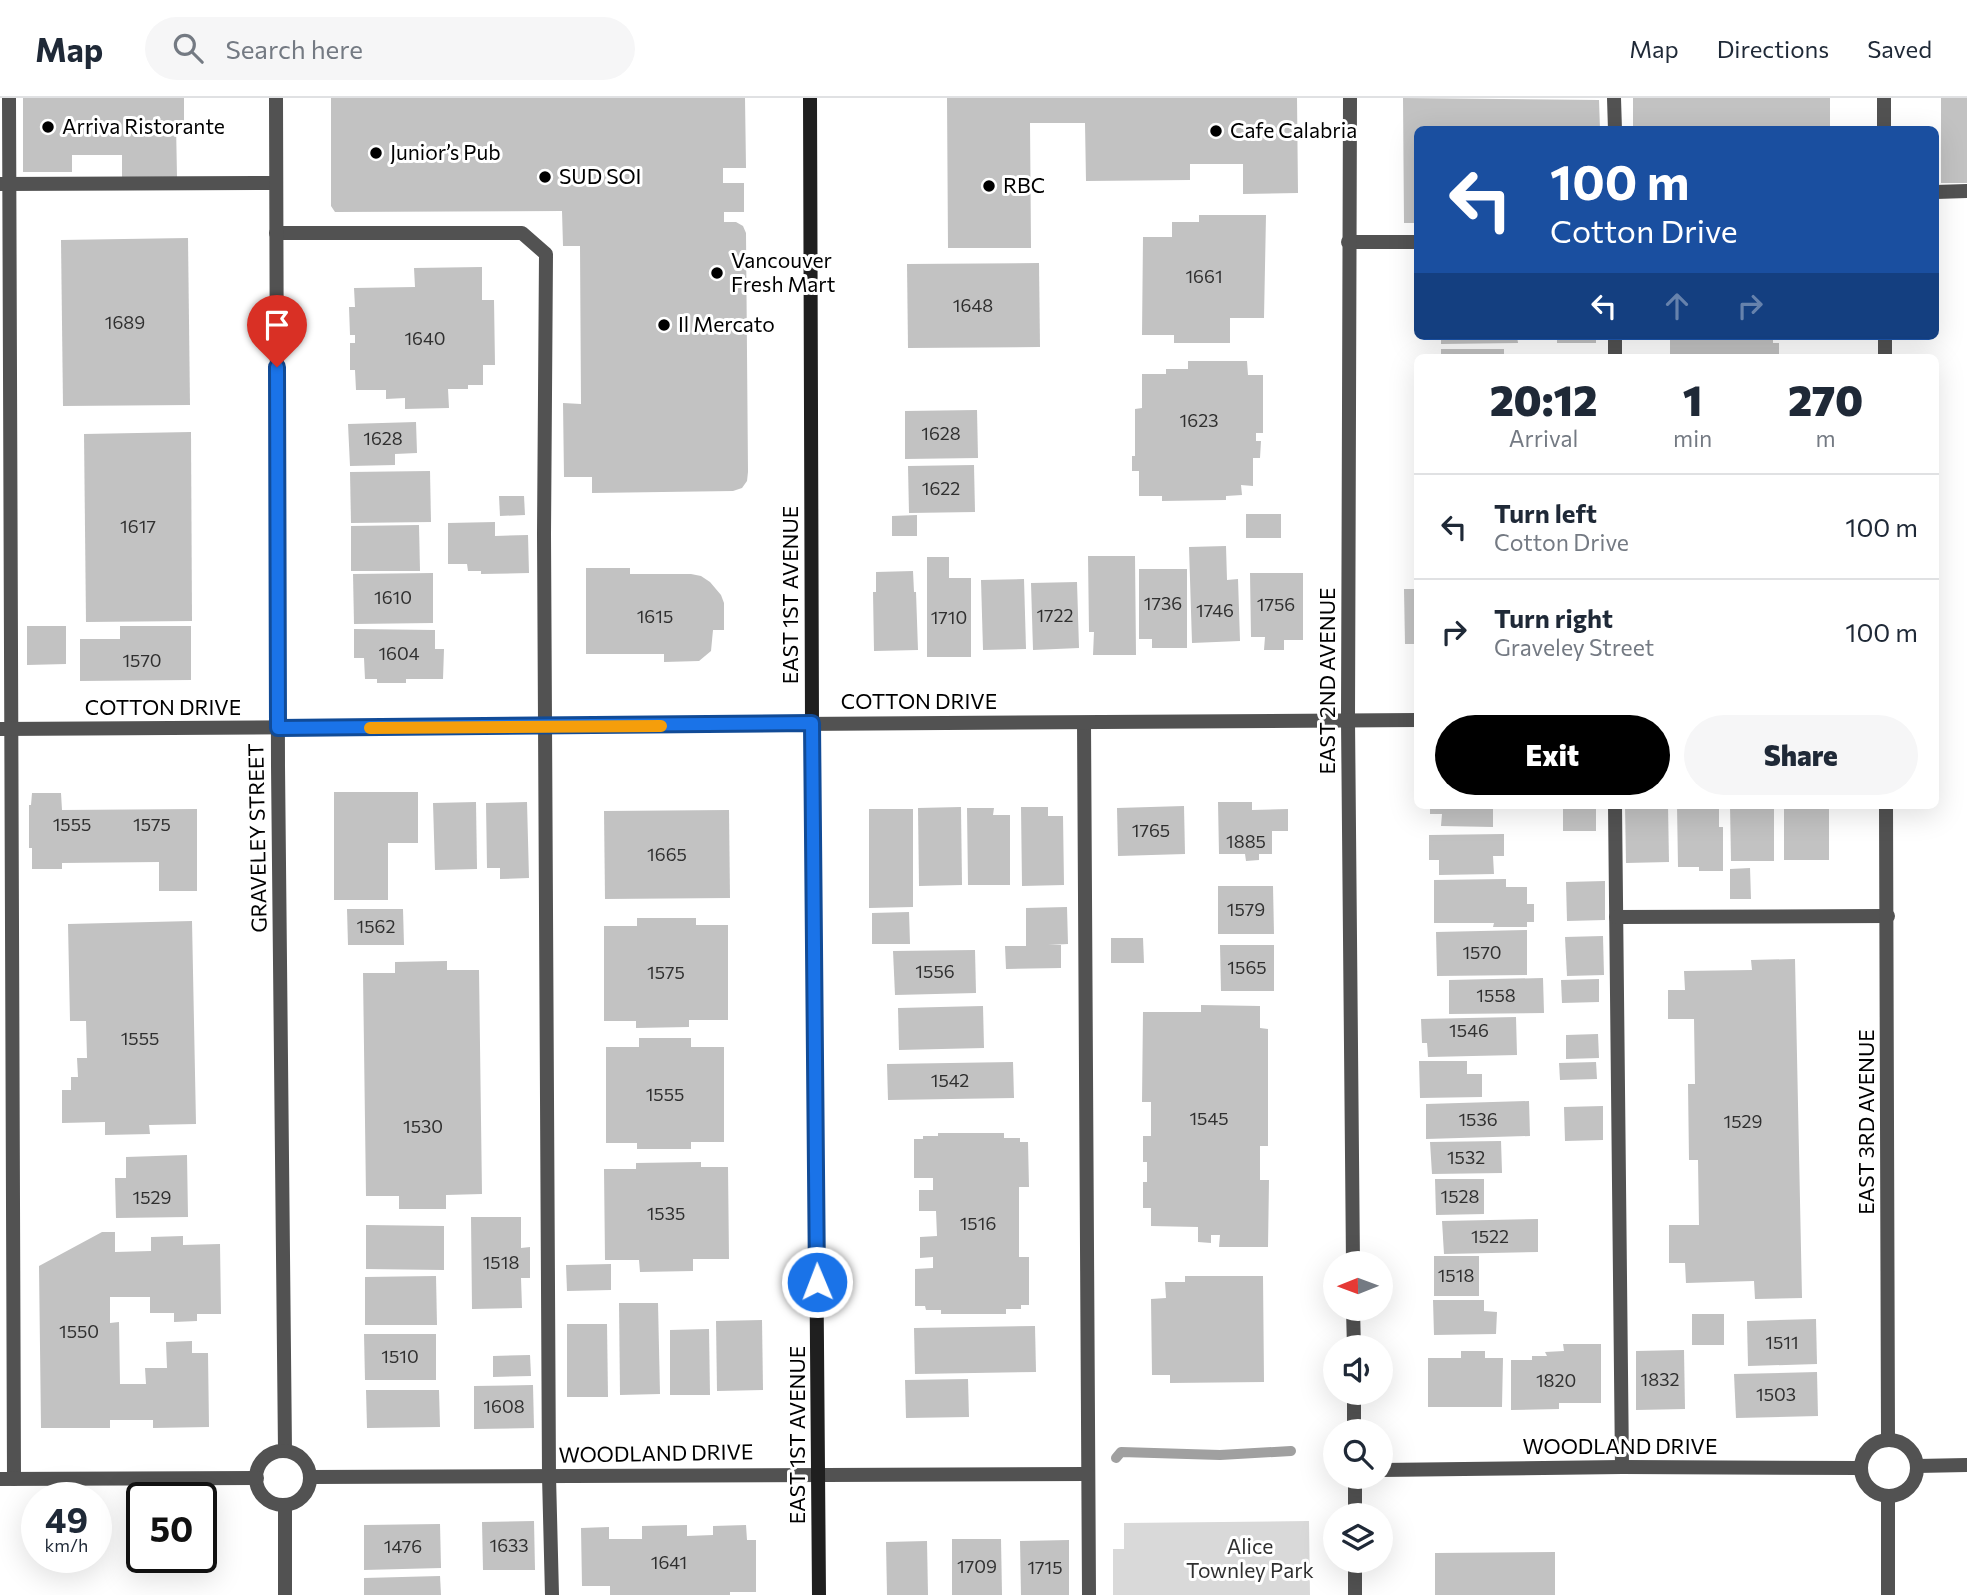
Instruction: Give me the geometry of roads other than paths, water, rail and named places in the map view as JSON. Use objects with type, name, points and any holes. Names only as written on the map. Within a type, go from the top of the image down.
[{"type":"main road","name":"EAST 1ST AVENUE","points":[[810,98],[812,723],[820,1595]]},
{"type":"street","points":[[9,98],[4,184],[7,1479],[257,1478]]},
{"type":"street","name":"GRAVELEY STREET","points":[[276,98],[278,728],[285,1451]]},
{"type":"street","name":"EAST 2ND AVENUE","points":[[1350,98],[1348,720],[1353,1251]]},
{"type":"street","points":[[1614,98],[1615,126]]},
{"type":"street","points":[[1884,98],[1884,126]]},
{"type":"street","points":[[4,184],[276,183]]},
{"type":"street","points":[[1939,192],[1967,191]]},
{"type":"street","points":[[276,233],[522,233],[545,254],[548,1476],[552,1595]]},
{"type":"street","points":[[1348,242],[1414,242]]},
{"type":"street","name":"COTTON DRIVE","points":[[6,729],[1414,720]]},
{"type":"street","points":[[1084,723],[1088,1595]]},
{"type":"street","points":[[1615,809],[1622,1467]]},
{"type":"street","name":"EAST 3RD AVENUE","points":[[1886,809],[1888,1439]]},
{"type":"street","points":[[1616,917],[1888,915]]},
{"type":"street","points":[[1888,1439],[1909,1447],[1917,1466],[1915,1479],[1909,1488],[1888,1496],[1877,1494],[1868,1488],[1862,1479],[1860,1468],[1862,1457],[1868,1448],[1888,1439]]},
{"type":"street","points":[[285,1451],[303,1459],[310,1478],[309,1488],[303,1497],[285,1505],[265,1498],[257,1478],[259,1467],[265,1458],[285,1451]]},
{"type":"street","points":[[1917,1466],[1967,1465]]},
{"type":"street","name":"WOODLAND DRIVE","points":[[1393,1470],[1860,1468]]},
{"type":"street","name":"WOODLAND DRIVE","points":[[310,1478],[819,1473],[1087,1474]]},
{"type":"street","points":[[1888,1496],[1888,1595]]},
{"type":"street","points":[[285,1505],[285,1595]]},
{"type":"street","points":[[1355,1573],[1355,1595]]},
{"type":"waterway","points":[[1116,1458],[1121,1452],[1220,1455],[1291,1451]]},
{"type":"place","name":"Arriva Ristorante","points":[[48,127]]},
{"type":"place","name":"Cafe Calabria","points":[[1216,131]]},
{"type":"place","name":"Junior’s Pub","points":[[376,153]]},
{"type":"place","name":"SUD SOI","points":[[545,177]]},
{"type":"place","name":"RBC","points":[[989,186]]},
{"type":"place","name":"Vancouver Fresh Mart","points":[[717,273]]},
{"type":"place","name":"Il Mercato","points":[[664,325]]},
{"type":"park label","name":"Alice Townley Park","points":[[1250,1559]]}]
